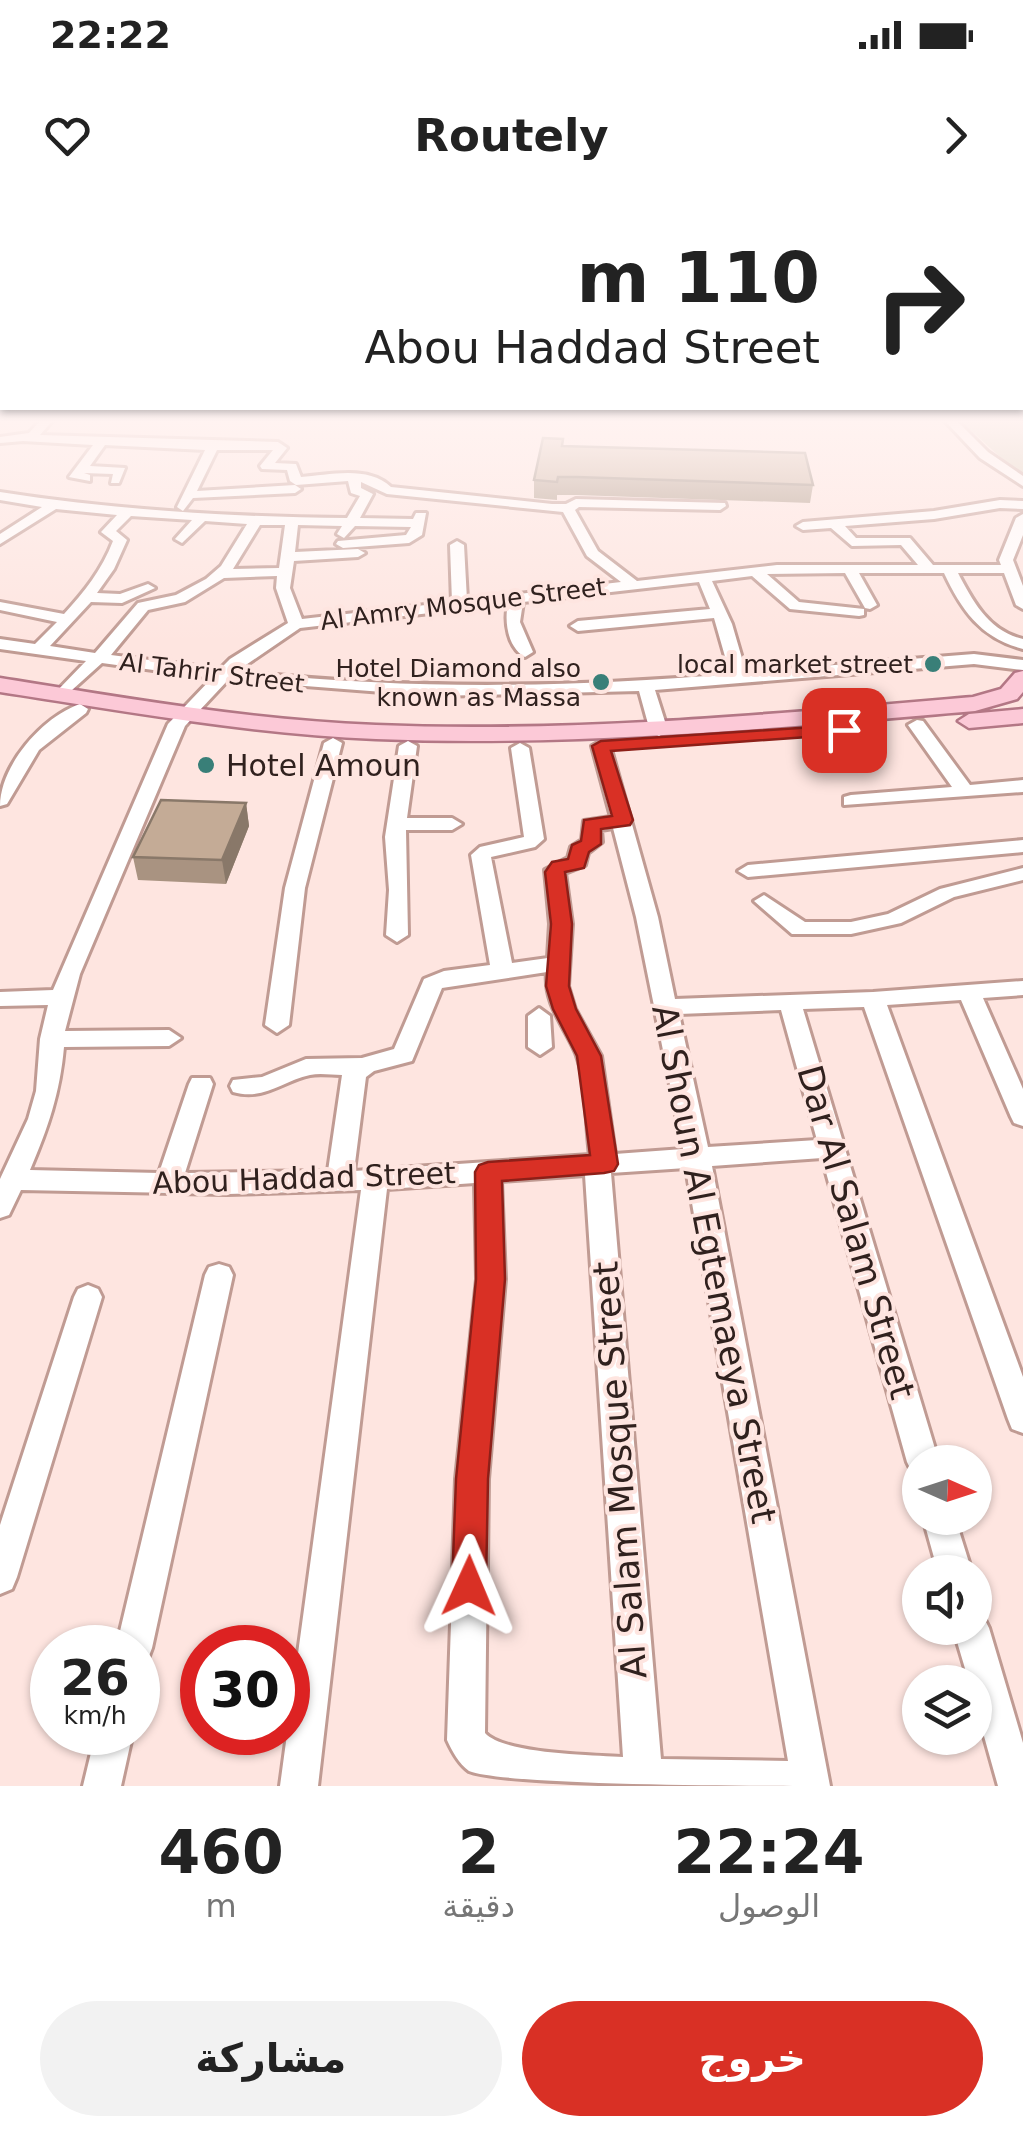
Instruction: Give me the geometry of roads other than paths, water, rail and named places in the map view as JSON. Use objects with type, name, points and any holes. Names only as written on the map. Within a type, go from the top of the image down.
[{"type":"main road","points":[[0,685],[71,702],[332,742],[659,732],[975,704],[1009,694],[1023,676],[1023,665]]},
{"type":"main road","points":[[0,698],[71,702]]},
{"type":"main road","points":[[180,718],[408,746],[520,748],[917,726],[1023,716]]},
{"type":"street","points":[[179,514],[188,495],[199,494]]},
{"type":"street","points":[[290,504],[293,494]]},
{"type":"street","points":[[342,549],[348,523],[367,494]]},
{"type":"street","points":[[435,494],[567,508],[576,503],[720,506]]},
{"type":"street","points":[[0,496],[53,505],[256,521],[418,523]]},
{"type":"street","points":[[221,574],[409,539],[424,508],[452,505],[459,496]]},
{"type":"street","points":[[803,526],[1000,504],[1023,505]]},
{"type":"street","points":[[0,540],[53,505]]},
{"type":"street","points":[[567,508],[592,553],[631,583]]},
{"type":"street","points":[[38,650],[86,597],[117,552],[120,538],[108,532],[128,511]]},
{"type":"street","points":[[182,539],[202,517]]},
{"type":"street","points":[[1023,518],[1007,552],[1007,569],[1023,605]]},
{"type":"street","points":[[0,800],[32,748],[142,606],[184,598],[221,574],[256,521]]},
{"type":"street","points":[[0,1208],[40,1119],[62,997],[180,718],[220,676],[296,624],[284,595],[284,564],[292,523]]},
{"type":"street","points":[[834,524],[852,542],[905,541],[928,568]]},
{"type":"street","points":[[458,545],[460,605]]},
{"type":"street","points":[[342,549],[362,552]]},
{"type":"street","points":[[788,568],[789,551]]},
{"type":"street","name":"Al Amry Mosque Street","points":[[296,624],[788,568],[1007,569]]},
{"type":"street","points":[[755,571],[794,606],[865,608],[850,568]]},
{"type":"street","points":[[948,568],[964,599],[992,634],[1023,644]]},
{"type":"street","points":[[704,578],[720,613],[739,678]]},
{"type":"street","points":[[86,597],[122,600],[148,588]]},
{"type":"street","points":[[516,599],[512,622],[525,652]]},
{"type":"street","points":[[0,606],[68,619]]},
{"type":"street","points":[[578,626],[720,613]]},
{"type":"street","name":"Al Tahrir Street","points":[[0,644],[220,676],[438,691],[646,686],[974,659],[1023,665]]},
{"type":"street","points":[[646,686],[659,732]]},
{"type":"street","points":[[917,726],[965,791]]},
{"type":"street","points":[[277,1025],[295,888],[332,742]]},
{"type":"street","points":[[397,935],[396,824],[408,746]]},
{"type":"street","name":"Al Shoun Al Egtemaeya Street","points":[[601,746],[623,820],[697,1157],[810,1783]]},
{"type":"street","points":[[502,970],[481,855],[487,850],[534,839],[520,748]]},
{"type":"street","points":[[851,801],[1023,786]]},
{"type":"street","name":"Al Salam Mosque Street","points":[[623,820],[591,824],[592,842],[578,851],[578,862],[555,870],[562,924],[556,964],[560,997],[589,1056],[601,1164],[642,1775]]},
{"type":"street","points":[[396,824],[452,824]]},
{"type":"street","points":[[748,870],[1023,846]]},
{"type":"street","points":[[764,901],[800,930],[851,928],[894,919],[947,893],[1023,874]]},
{"type":"street","points":[[242,1086],[265,1085],[306,1067],[362,1066],[404,1055],[430,989],[438,981],[556,964]]},
{"type":"street","points":[[666,1006],[872,1000],[1023,988]]},
{"type":"street","points":[[969,993],[1023,1116]]},
{"type":"street","points":[[0,999],[62,997]]},
{"type":"street","points":[[872,1000],[1023,1419]]},
{"type":"street","name":"Dar Al Salam Street","points":[[790,1002],[918,1445]]},
{"type":"street","points":[[540,1048],[539,1018],[570,1020]]},
{"type":"street","points":[[52,1039],[169,1038]]},
{"type":"street","points":[[340,1182],[353,1078],[362,1066]]},
{"type":"street","points":[[169,1183],[200,1084]]},
{"type":"street","name":"Abou Haddad Street","points":[[14,1180],[340,1182],[832,1148]]},
{"type":"street","points":[[488,1172],[490,1279],[472,1479],[466,1740],[482,1758],[493,1760],[642,1775],[810,1783]]},
{"type":"street","points":[[299,1786],[375,1180]]},
{"type":"street","points":[[139,1625],[219,1275]]},
{"type":"street","points":[[0,1577],[88,1297]]},
{"type":"street","points":[[976,1645],[1017,1786]]},
{"type":"street","points":[[102,1786],[109,1755]]},
{"type":"place","name":"local market street","points":[[933,664]]},
{"type":"place","name":"Hotel Diamond also known as Massa","points":[[601,682]]},
{"type":"place","name":"Hotel Amoun","points":[[206,765]]}]
